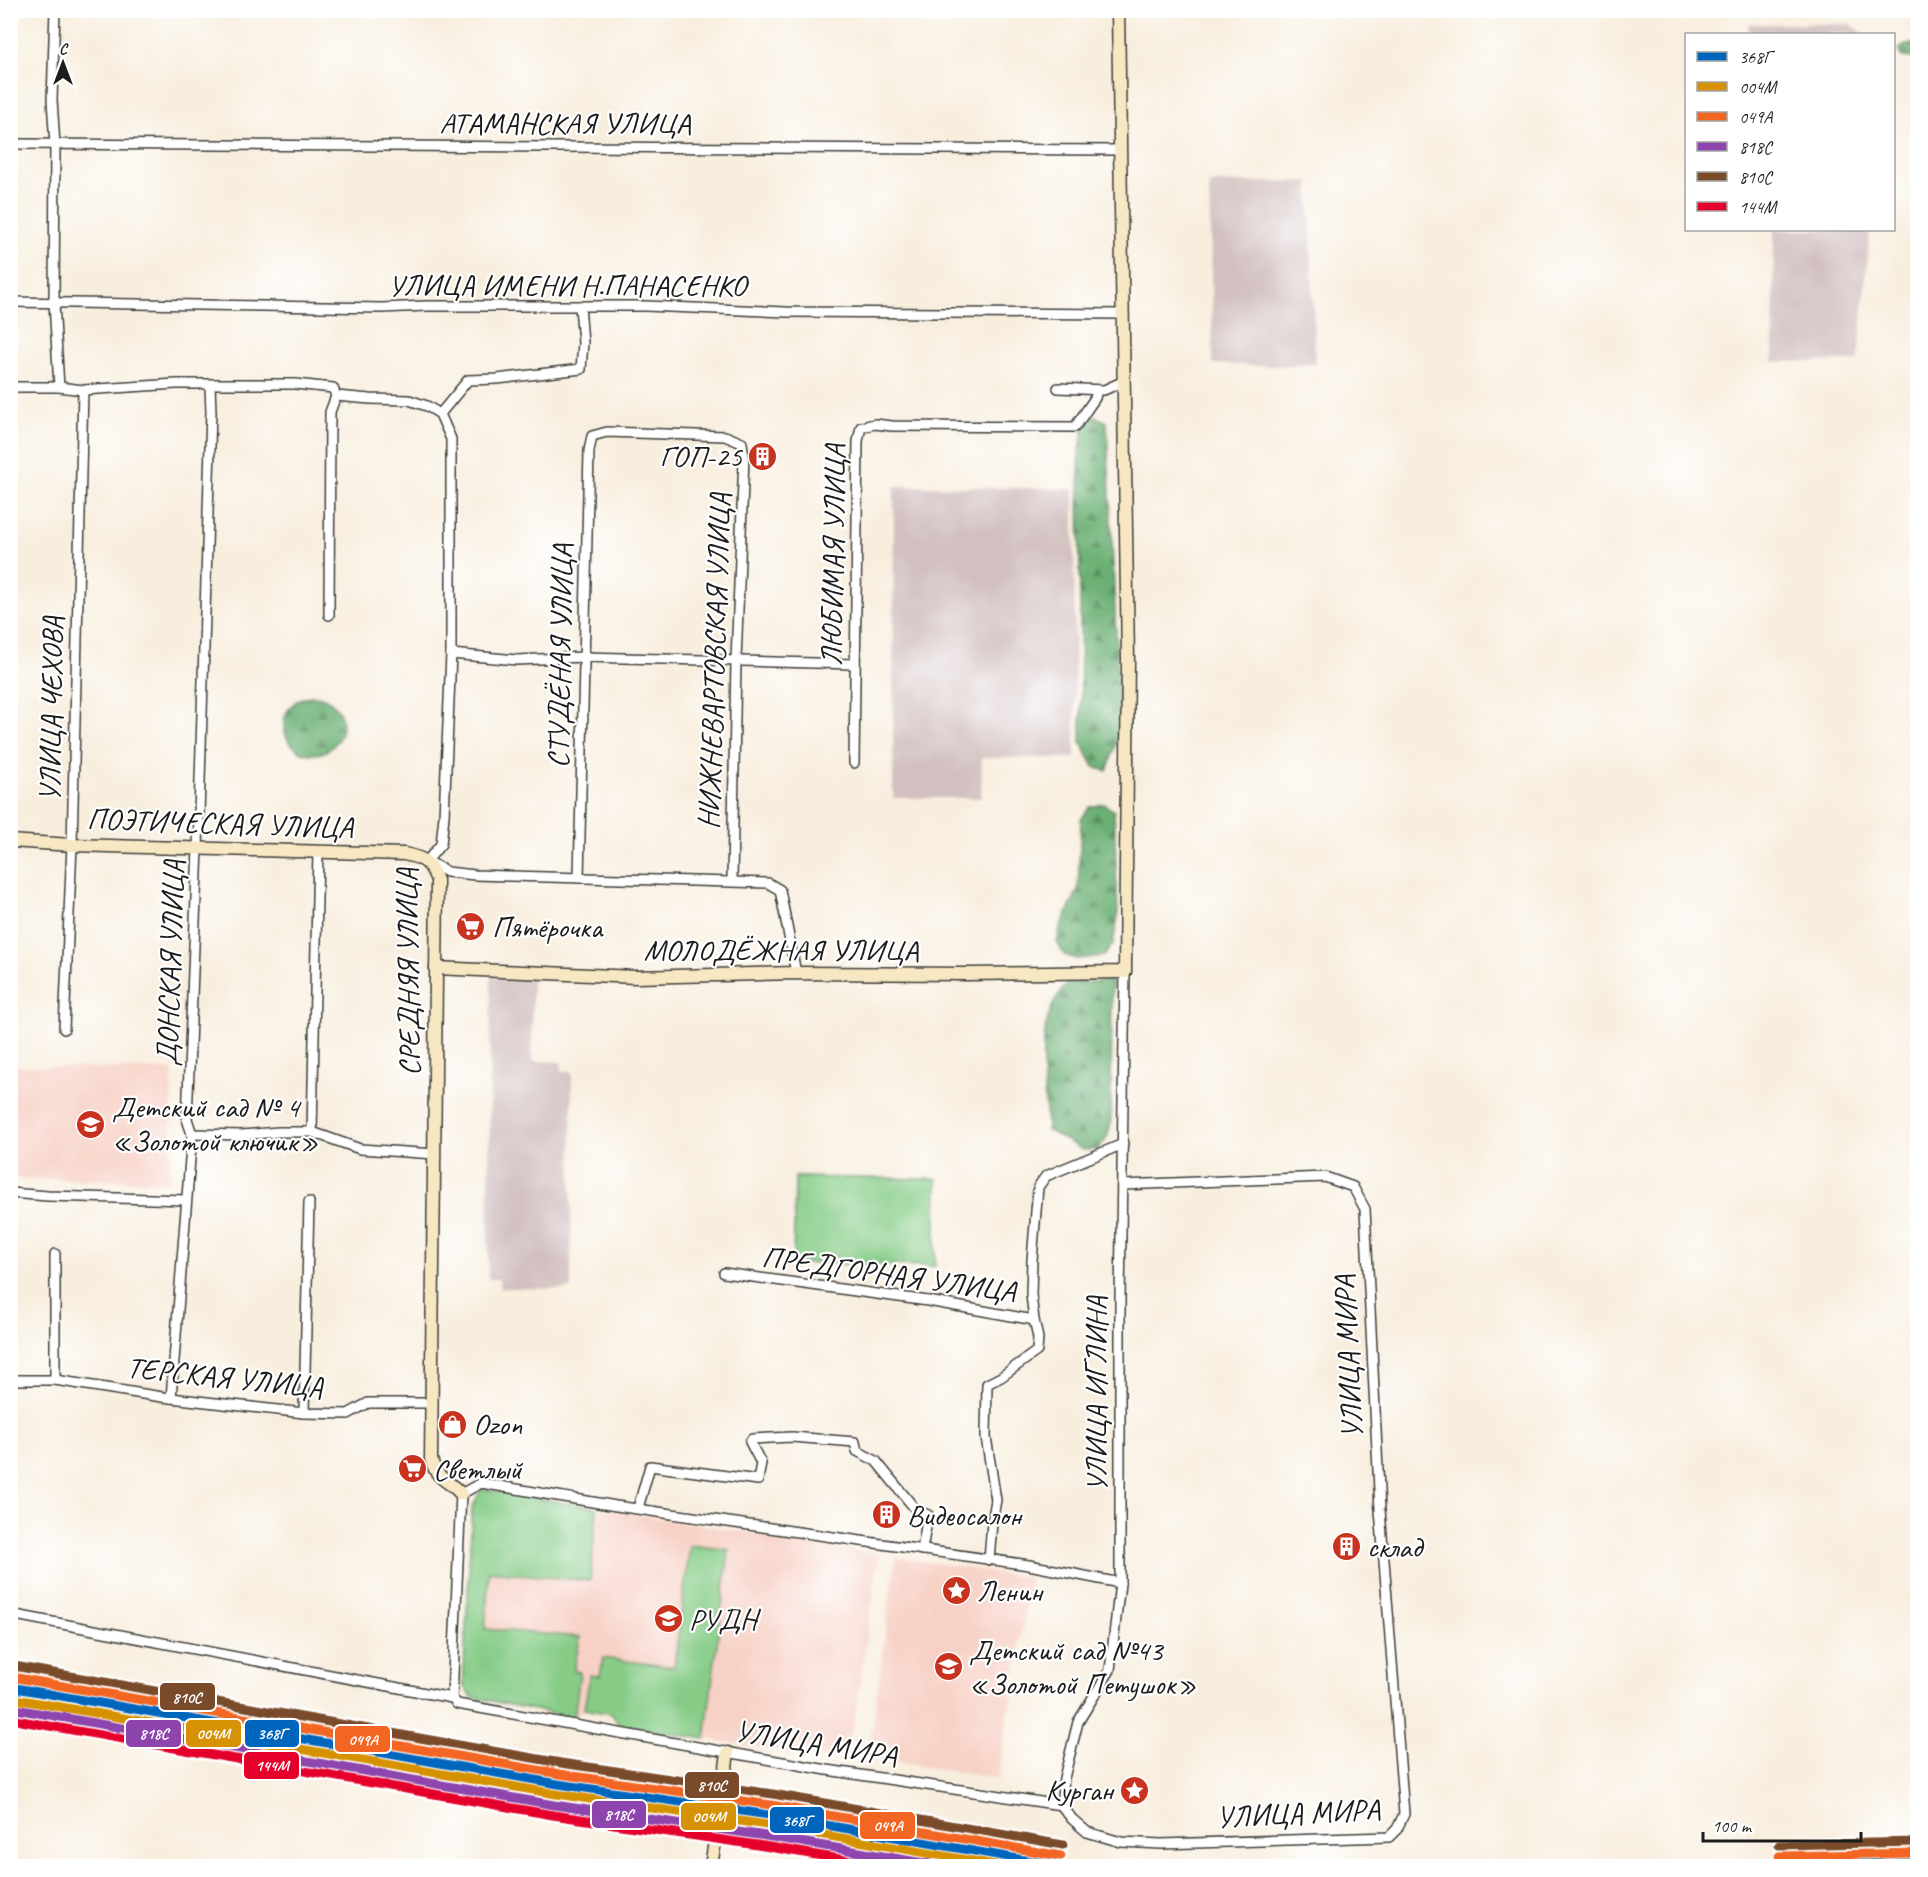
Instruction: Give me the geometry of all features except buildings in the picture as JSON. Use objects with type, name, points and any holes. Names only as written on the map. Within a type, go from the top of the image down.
[{"type":"street","points":[[55,10],[52,100],[55,145],[54,303],[59,387]]},
{"type":"street","points":[[1118,10],[1128,660],[1125,972]]},
{"type":"street","name":"АТАМАНСКАЯ УЛИЦА","points":[[10,144],[1120,150]]},
{"type":"street","name":"УЛИЦА ИМЕНИ Н.ПАНАСЕНКО","points":[[10,302],[382,308],[646,306],[786,312],[1123,314]]},
{"type":"street","points":[[10,387],[59,387],[83,390],[176,384],[295,384],[370,399],[409,400],[427,406],[440,414],[468,380],[497,379],[580,369],[583,343],[580,306]]},
{"type":"street","points":[[1058,388],[1104,390],[1124,381]]},
{"type":"street","name":"ДОНСКАЯ УЛИЦА","points":[[171,1398],[192,1134],[187,1119],[198,848],[210,385]]},
{"type":"street","name":"УЛИЦА ЧЕХОВА","points":[[64,1029],[72,845],[83,390]]},
{"type":"street","name":"ЛЮБИМАЯ УЛИЦА","points":[[854,763],[858,441],[861,427],[875,424],[1075,427],[1095,398],[1097,390]]},
{"type":"street","points":[[329,615],[330,412],[335,392]]},
{"type":"street","name":"СРЕДНЯЯ УЛИЦА","points":[[440,414],[451,439],[451,654],[441,844],[427,861],[437,880],[431,1459],[434,1471],[461,1494]]},
{"type":"street","name":"СТУДЁНАЯ УЛИЦА","points":[[579,878],[589,451],[592,436],[607,432],[725,436],[742,443]]},
{"type":"street","name":"НИЖНЕВАРТОВСКАЯ УЛИЦА","points":[[732,882],[736,662],[744,457],[742,443]]},
{"type":"street","points":[[451,654],[517,660],[584,657],[854,664]]},
{"type":"street","name":"ПОЭТИЧЕСКАЯ УЛИЦА","points":[[10,841],[72,845],[404,854],[417,856],[427,861]]},
{"type":"street","points":[[312,1132],[318,851]]},
{"type":"street","points":[[427,861],[447,872],[475,875],[768,883],[780,890],[796,973]]},
{"type":"street","name":"МОЛОДЁЖНАЯ УЛИЦА","points":[[436,968],[636,977],[796,973],[1125,972]]},
{"type":"street","name":"УЛИЦА ИГЛИНА","points":[[1061,1805],[1064,1778],[1078,1722],[1110,1670],[1120,1583],[1125,972]]},
{"type":"street","points":[[192,1134],[242,1136],[279,1132],[312,1132],[360,1149],[435,1154]]},
{"type":"street","name":"ПРЕДГОРНАЯ УЛИЦА","points":[[724,1274],[928,1301],[1034,1320],[1031,1295],[1032,1260],[1038,1188],[1046,1176],[1123,1144]]},
{"type":"street","name":"УЛИЦА МИРА","points":[[10,1614],[452,1698],[457,1704],[728,1753],[1061,1805],[1072,1820],[1087,1832],[1121,1842],[1161,1844],[1389,1837],[1397,1829],[1404,1814],[1380,1510],[1365,1209],[1353,1187],[1325,1177],[1122,1185]]},
{"type":"street","points":[[10,1193],[104,1199],[186,1200]]},
{"type":"street","points":[[304,1413],[309,1202]]},
{"type":"street","points":[[55,1254],[55,1380]]},
{"type":"street","points":[[989,1560],[996,1500],[986,1437],[987,1384],[1001,1377],[1037,1351],[1038,1338],[1034,1320]]},
{"type":"street","name":"ТЕРСКАЯ УЛИЦА","points":[[10,1380],[55,1380],[171,1398],[304,1413],[348,1414],[368,1403],[432,1403]]},
{"type":"street","points":[[638,1508],[650,1466],[758,1480],[761,1463],[750,1442],[752,1439],[792,1437],[855,1442],[856,1451],[876,1461],[916,1510],[928,1515],[922,1550]]},
{"type":"street","points":[[452,1698],[461,1494],[481,1483],[989,1560],[1120,1583]]},
{"type":"street","points":[[722,1795],[728,1753]]},
{"type":"street","points":[[711,1866],[716,1835]]},
{"type":"shaded area","points":[[1748,24],[1851,24],[1864,33],[1749,33]]},
{"type":"shaded area","points":[[1309,181],[1315,364],[1268,366],[1213,364],[1209,183]]},
{"type":"shaded area","points":[[1774,231],[1870,231],[1858,361],[1773,362]]},
{"type":"shaded area","points":[[894,486],[1074,489],[1075,758],[982,758],[981,798],[893,798]]},
{"type":"shaded area","points":[[491,976],[532,977],[532,1061],[561,1062],[562,1071],[572,1072],[571,1289],[500,1288],[499,1279],[488,1279]]},
{"type":"shaded area","name":"Детский сад № 4 «Золотой ключик»","points":[[11,1066],[173,1070],[170,1182],[11,1178]]},
{"type":"shaded area","name":"РУДН","points":[[481,1489],[879,1554],[853,1730],[828,1759],[619,1725],[612,1714],[585,1709],[574,1718],[472,1697],[463,1685],[472,1508]]},
{"type":"shaded area","name":"Детский сад №43 «Золотой Петушок»","points":[[896,1557],[1030,1578],[998,1779],[868,1757]]},
{"type":"green space","points":[[1917,43],[1917,58],[1902,57],[1898,51],[1903,46]]},
{"type":"green space","points":[[1094,416],[1107,422],[1120,732],[1107,771],[1094,767],[1081,742],[1079,456],[1083,429]]},
{"type":"green space","points":[[313,696],[324,698],[337,709],[342,725],[340,736],[329,749],[313,754],[302,752],[289,741],[284,725],[286,714],[297,701]]},
{"type":"green space","points":[[1104,804],[1114,811],[1118,916],[1113,944],[1104,956],[1077,959],[1064,955],[1057,942],[1060,928],[1078,890],[1081,819],[1090,807]]},
{"type":"green space","points":[[1112,981],[1111,1124],[1107,1138],[1098,1150],[1083,1150],[1047,1130],[1043,1073],[1045,1033],[1056,998],[1068,983]]},
{"type":"green space","points":[[795,1177],[937,1179],[935,1266],[793,1263]]},
{"type":"green space","points":[[481,1489],[597,1508],[590,1581],[489,1571],[485,1629],[580,1637],[574,1671],[580,1672],[574,1718],[472,1697],[463,1685],[472,1508]]},
{"type":"green space","points":[[690,1545],[729,1550],[705,1739],[619,1725],[612,1714],[584,1709],[590,1675],[600,1676],[603,1658],[674,1667]]},
{"type":"tunnel","points":[[716,1835],[722,1795]]},
{"type":"transit line","name":"810С","points":[[14,1666],[561,1763],[773,1794],[1063,1845]]},
{"type":"transit line","name":"049А","points":[[12,1677],[560,1774],[771,1805],[1061,1856]]},
{"type":"transit line","name":"368Г","points":[[10,1687],[558,1784],[769,1815],[1059,1866]]},
{"type":"transit line","name":"004М","points":[[10,1698],[556,1794],[767,1825],[1001,1866]]},
{"type":"transit line","name":"818С","points":[[10,1708],[554,1805],[766,1836],[941,1866]]},
{"type":"transit line","name":"144М","points":[[10,1719],[553,1815],[764,1846],[880,1866]]},
{"type":"transit line","name":"810С","points":[[1779,1845],[1918,1842]]},
{"type":"transit line","name":"049А","points":[[1779,1856],[1918,1853]]},
{"type":"transit line","name":"368Г","points":[[1779,1866],[1918,1863]]},
{"type":"place","name":"ГОП-25","points":[[763,456]]},
{"type":"place","name":"Пятёрочка","points":[[471,927]]},
{"type":"place","name":"Детский сад № 4 «Золотой ключик»","points":[[91,1124]]},
{"type":"place","name":"Ozon","points":[[452,1424]]},
{"type":"place","name":"Светлый","points":[[412,1469]]},
{"type":"place","name":"Видеосалон","points":[[886,1515]]},
{"type":"place","name":"склад","points":[[1346,1547]]},
{"type":"place","name":"Ленин","points":[[956,1591]]},
{"type":"place","name":"РУДН","points":[[668,1619]]},
{"type":"place","name":"Детский сад №43 «Золотой Петушок»","points":[[948,1667]]},
{"type":"place","name":"Курган","points":[[1134,1790]]}]
